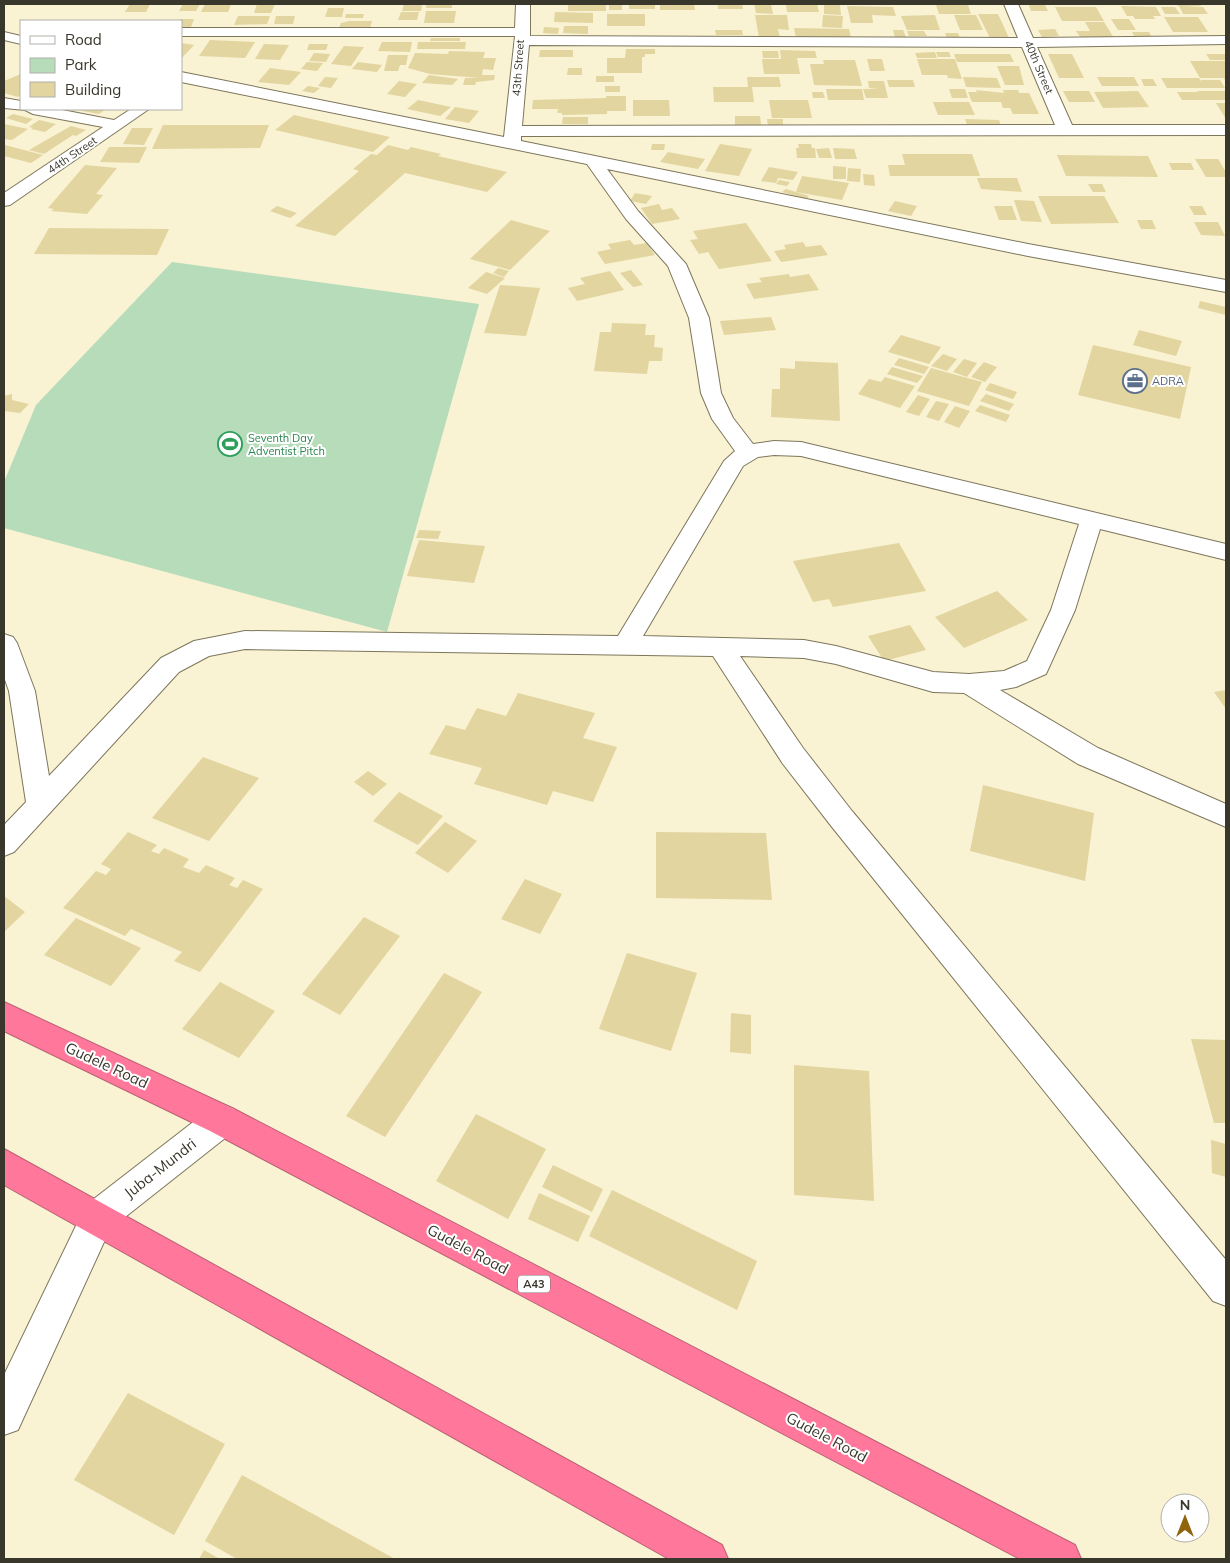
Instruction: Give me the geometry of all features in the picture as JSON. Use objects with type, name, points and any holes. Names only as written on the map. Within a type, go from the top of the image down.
[{"type":"highway","name":"Gudele Road","points":[[4,1016],[222,1120],[1061,1559]]},
{"type":"highway","points":[[4,1166],[98,1216],[708,1559]]},
{"type":"street","name":"43th Street","points":[[512,138],[523,4]]},
{"type":"street","name":"40th Street","points":[[1011,4],[1066,131]]},
{"type":"street","points":[[182,32],[1029,43],[1226,40]]},
{"type":"street","points":[[183,79],[512,138],[593,161],[1028,250],[1226,286]]},
{"type":"street","points":[[4,103],[20,106]]},
{"type":"street","points":[[38,110],[116,125]]},
{"type":"street","name":"44th Street","points":[[4,201],[139,110]]},
{"type":"street","points":[[512,138],[1226,130]]},
{"type":"street","points":[[593,161],[632,215],[677,264],[699,318],[711,393],[723,418],[747,452]]},
{"type":"street","points":[[625,645],[735,461],[747,452],[768,448],[801,449],[1226,552]]},
{"type":"street","points":[[4,844],[170,665],[204,648],[245,640],[720,646],[804,649],[836,654],[933,682],[969,684],[1007,680],[1037,667],[1064,610],[1092,519]]},
{"type":"street","points":[[4,643],[22,691],[40,804]]},
{"type":"street","points":[[720,646],[793,756],[842,819],[1226,1288]]},
{"type":"street","points":[[969,684],[1088,756],[1226,816]]},
{"type":"street","name":"Juba-Mundri","points":[[98,1216],[222,1120]]},
{"type":"street","points":[[4,1416],[98,1216]]},
{"type":"green space","name":"Seventh Day Adventist Pitch","points":[[172,262],[479,304],[387,632],[4,528],[4,482],[36,405]]},
{"type":"building","points":[[130,4],[150,4],[146,12],[125,12]]},
{"type":"building","points":[[183,4],[200,4],[196,11],[179,11]]},
{"type":"building","points":[[205,4],[231,4],[228,12],[201,12]]},
{"type":"building","points":[[257,4],[275,4],[271,13],[254,13]]},
{"type":"building","points":[[404,4],[422,4],[421,11],[402,11]]},
{"type":"building","points":[[426,4],[452,4],[452,8],[426,8]]},
{"type":"building","points":[[568,4],[606,4],[606,11],[568,11]]},
{"type":"building","points":[[609,4],[622,4],[622,10],[609,10]]},
{"type":"building","points":[[629,4],[655,4],[655,9],[629,9]]},
{"type":"building","points":[[660,4],[694,4],[695,10],[660,10]]},
{"type":"building","points":[[718,4],[742,4],[743,9],[718,9]]},
{"type":"building","points":[[754,4],[771,4],[773,14],[756,13]]},
{"type":"building","points":[[786,4],[817,4],[819,12],[787,12]]},
{"type":"building","points":[[1174,4],[1200,4],[1201,6],[1185,7],[1203,7],[1208,14],[1183,14],[1179,6]]},
{"type":"building","points":[[824,5],[840,5],[841,15],[824,14]]},
{"type":"building","points":[[936,5],[968,5],[971,14],[939,14]]},
{"type":"building","points":[[1029,5],[1045,5],[1048,11],[1031,11]]},
{"type":"building","points":[[847,6],[893,7],[896,16],[872,15],[873,23],[851,23]]},
{"type":"building","points":[[1121,6],[1156,7],[1161,16],[1153,16],[1155,19],[1135,19],[1133,16],[1127,16]]},
{"type":"building","points":[[1055,7],[1096,7],[1104,21],[1062,21]]},
{"type":"building","points":[[1161,7],[1175,7],[1180,14],[1165,14]]},
{"type":"building","points":[[328,8],[344,8],[342,17],[325,17]]},
{"type":"building","points":[[426,11],[456,11],[454,23],[424,23]]},
{"type":"building","points":[[401,12],[419,12],[417,20],[398,20]]},
{"type":"building","points":[[555,12],[593,13],[593,23],[554,22]]},
{"type":"building","points":[[346,14],[364,14],[363,18],[345,18]]},
{"type":"building","points":[[607,14],[645,14],[645,26],[607,26]]},
{"type":"building","points":[[978,14],[998,14],[1009,38],[990,38]]},
{"type":"building","points":[[755,15],[787,15],[789,30],[778,29],[780,38],[759,38]]},
{"type":"building","points":[[823,15],[843,16],[842,28],[822,27]]},
{"type":"building","points":[[935,15],[940,30],[907,30],[901,16]]},
{"type":"building","points":[[954,15],[976,15],[983,30],[960,30]]},
{"type":"building","points":[[238,16],[270,16],[267,24],[234,25]]},
{"type":"building","points":[[276,16],[295,16],[293,24],[274,24]]},
{"type":"building","points":[[1164,17],[1198,17],[1208,32],[1173,32]]},
{"type":"building","points":[[194,19],[191,27],[182,27],[182,20],[180,20]]},
{"type":"building","points":[[1111,19],[1129,19],[1136,30],[1118,30]]},
{"type":"building","points":[[372,21],[370,28],[339,28],[341,23]]},
{"type":"building","points":[[1085,22],[1104,22],[1114,38],[1081,38],[1076,31],[1090,31]]},
{"type":"building","points":[[564,26],[588,26],[588,34],[563,33]]},
{"type":"building","points":[[544,27],[559,28],[558,34],[543,33]]},
{"type":"building","points":[[794,28],[849,29],[851,38],[796,38]]},
{"type":"building","points":[[1055,29],[1059,36],[1042,37],[1038,30]]},
{"type":"building","points":[[715,30],[742,30],[743,35],[716,35]]},
{"type":"building","points":[[893,30],[903,30],[906,37],[895,37]]},
{"type":"building","points":[[907,31],[924,31],[927,36],[909,36]]},
{"type":"building","points":[[1132,32],[1149,32],[1153,39],[1136,39]]},
{"type":"building","points":[[945,33],[958,33],[960,38],[947,38]]},
{"type":"building","points":[[431,38],[460,38],[460,41],[430,41]]},
{"type":"building","points":[[210,40],[255,42],[245,58],[199,56]]},
{"type":"building","points":[[382,42],[412,42],[410,52],[378,51]]},
{"type":"building","points":[[418,42],[466,42],[465,49],[417,49]]},
{"type":"building","points":[[182,43],[194,45],[182,58]]},
{"type":"building","points":[[264,44],[289,45],[280,60],[255,59]]},
{"type":"building","points":[[309,44],[328,44],[326,50],[307,50]]},
{"type":"building","points":[[344,46],[364,47],[351,66],[331,64]]},
{"type":"building","points":[[626,49],[655,49],[655,54],[645,54],[645,57],[642,57],[642,73],[607,73],[607,58],[625,58]]},
{"type":"building","points":[[540,50],[573,50],[573,57],[539,57]]},
{"type":"building","points":[[780,50],[815,51],[817,58],[797,58],[800,74],[764,74],[762,59],[781,59]]},
{"type":"building","points":[[449,51],[485,52],[483,58],[496,58],[493,70],[483,69],[482,75],[495,75],[494,80],[476,82],[475,85],[463,85],[465,78],[480,78],[430,74],[408,68],[415,53],[448,54]]},
{"type":"building","points":[[762,51],[778,51],[779,58],[763,58]]},
{"type":"building","points":[[935,52],[937,58],[917,58],[915,53]]},
{"type":"building","points":[[936,52],[949,52],[951,57],[938,57]]},
{"type":"building","points":[[314,53],[330,54],[326,62],[309,61]]},
{"type":"building","points":[[954,54],[1010,54],[1014,62],[957,62]]},
{"type":"building","points":[[1048,54],[1072,54],[1084,78],[1059,78]]},
{"type":"building","points":[[1206,54],[1226,54],[1226,60],[1210,60]]},
{"type":"building","points":[[388,55],[408,55],[406,65],[400,65],[398,71],[384,71]]},
{"type":"building","points":[[867,59],[882,59],[885,71],[870,71]]},
{"type":"building","points":[[917,59],[955,59],[962,79],[948,78],[947,75],[922,75]]},
{"type":"building","points":[[823,60],[855,60],[862,86],[814,85],[810,64],[824,64]]},
{"type":"building","points":[[1190,61],[1226,61],[1226,82],[1224,78],[1200,78]]},
{"type":"building","points":[[307,62],[323,63],[317,71],[301,69]]},
{"type":"building","points":[[358,62],[382,65],[377,72],[352,69]]},
{"type":"building","points":[[997,66],[1019,66],[1024,85],[1005,85]]},
{"type":"building","points":[[270,68],[301,72],[289,85],[258,82]]},
{"type":"building","points":[[568,68],[582,68],[582,75],[567,75]]},
{"type":"building","points":[[20,74],[20,96],[18,97],[4,93],[4,81]]},
{"type":"building","points":[[429,75],[458,79],[452,85],[422,83]]},
{"type":"building","points":[[596,76],[614,76],[614,82],[596,82]]},
{"type":"building","points":[[325,77],[338,78],[331,88],[318,86]]},
{"type":"building","points":[[747,77],[779,77],[781,87],[752,87],[754,102],[714,102],[713,87],[748,87]]},
{"type":"building","points":[[963,77],[997,78],[1001,88],[966,87]]},
{"type":"building","points":[[1097,77],[1134,77],[1139,86],[1102,86]]},
{"type":"building","points":[[1161,78],[1199,78],[1202,83],[1201,80],[1220,80],[1225,88],[1167,88]]},
{"type":"building","points":[[1141,79],[1153,79],[1157,86],[1144,86]]},
{"type":"building","points":[[887,80],[913,80],[915,87],[889,87]]},
{"type":"building","points":[[399,81],[417,84],[405,97],[387,94]]},
{"type":"building","points":[[868,81],[884,81],[888,98],[866,98],[863,89],[878,89],[869,88]]},
{"type":"building","points":[[308,86],[320,88],[314,93],[302,91]]},
{"type":"building","points":[[605,86],[620,86],[620,92],[605,92]]},
{"type":"building","points":[[826,89],[862,89],[864,100],[828,100]]},
{"type":"building","points":[[949,89],[965,89],[968,98],[952,98]]},
{"type":"building","points":[[976,90],[1004,93],[1003,90],[1018,90],[1019,93],[1029,93],[1039,114],[1013,114],[1010,108],[1003,108],[1001,102],[972,102],[968,92],[977,92]]},
{"type":"building","points":[[1063,91],[1089,91],[1095,102],[1069,102]]},
{"type":"building","points":[[1138,91],[1149,107],[1103,108],[1094,92]]},
{"type":"building","points":[[1226,91],[1226,100],[1182,100],[1177,92]]},
{"type":"building","points":[[812,92],[823,92],[825,98],[813,98]]},
{"type":"building","points":[[606,96],[626,96],[626,111],[607,111],[607,114],[562,115],[562,113],[557,113],[558,109],[532,109],[533,100],[606,98]]},
{"type":"building","points":[[418,100],[451,107],[440,116],[407,109]]},
{"type":"building","points":[[633,100],[669,100],[670,116],[633,116]]},
{"type":"building","points":[[769,100],[808,100],[812,118],[772,118]]},
{"type":"building","points":[[933,102],[969,102],[975,115],[938,115]]},
{"type":"building","points":[[1216,103],[1226,103],[1226,119]]},
{"type":"building","points":[[455,107],[479,111],[469,123],[445,119]]},
{"type":"building","points":[[84,110],[105,110],[99,114],[82,111]]},
{"type":"building","points":[[13,114],[33,119],[26,124],[6,118]]},
{"type":"building","points":[[294,115],[390,137],[373,152],[275,130]]},
{"type":"building","points":[[735,116],[760,116],[761,125],[735,127]]},
{"type":"building","points":[[563,117],[588,117],[588,124],[562,124]]},
{"type":"building","points":[[767,119],[783,119],[783,126],[768,126]]},
{"type":"building","points":[[965,119],[999,120],[1002,128],[968,128]]},
{"type":"building","points":[[39,120],[56,124],[45,132],[29,127]]},
{"type":"building","points":[[4,124],[28,129],[12,140],[4,139]]},
{"type":"building","points":[[163,125],[269,125],[260,148],[152,149]]},
{"type":"building","points":[[71,126],[86,130],[76,136],[73,135],[44,154],[29,150]]},
{"type":"building","points":[[132,128],[153,128],[144,145],[123,144]]},
{"type":"building","points":[[652,144],[665,144],[664,150],[651,150]]},
{"type":"building","points":[[720,144],[752,149],[739,176],[705,171]]},
{"type":"building","points":[[798,144],[811,144],[812,148],[815,148],[816,158],[797,158],[796,148],[799,148]]},
{"type":"building","points":[[5,145],[43,155],[31,163],[4,156]]},
{"type":"building","points":[[388,145],[408,150],[411,147],[441,154],[438,156],[507,172],[487,192],[405,173],[335,236],[295,226],[359,171],[353,169],[371,154],[377,155]]},
{"type":"building","points":[[109,147],[147,147],[139,163],[100,162]]},
{"type":"building","points":[[829,148],[832,158],[819,158],[816,149]]},
{"type":"building","points":[[833,148],[854,149],[857,159],[835,159]]},
{"type":"building","points":[[668,152],[705,159],[698,169],[660,162]]},
{"type":"building","points":[[902,154],[972,154],[980,176],[890,176],[888,165],[905,165]]},
{"type":"building","points":[[1057,155],[1148,156],[1158,177],[1066,176]]},
{"type":"building","points":[[1195,159],[1218,159],[1226,172],[1226,177],[1206,177]]},
{"type":"building","points":[[1169,163],[1191,163],[1194,170],[1172,170]]},
{"type":"building","points":[[85,165],[117,168],[96,194],[103,195],[87,214],[51,211],[54,209],[48,208]]},
{"type":"building","points":[[833,166],[846,167],[846,179],[833,179]]},
{"type":"building","points":[[769,167],[798,172],[793,180],[778,178],[776,183],[761,181]]},
{"type":"building","points":[[848,168],[861,169],[860,182],[847,181]]},
{"type":"building","points":[[863,174],[874,175],[875,186],[864,185]]},
{"type":"building","points":[[802,176],[849,183],[842,200],[796,192]]},
{"type":"building","points":[[977,178],[1017,178],[1022,192],[981,189]]},
{"type":"building","points":[[779,180],[790,182],[787,186],[776,184]]},
{"type":"building","points":[[1088,184],[1102,184],[1106,192],[1093,192]]},
{"type":"building","points":[[786,189],[809,196],[806,199],[782,192]]},
{"type":"building","points":[[635,193],[652,196],[646,204],[630,201]]},
{"type":"building","points":[[1038,196],[1104,196],[1119,223],[1051,224]]},
{"type":"building","points":[[1014,200],[1034,201],[1042,222],[1021,221]]},
{"type":"building","points":[[895,201],[917,206],[911,216],[888,211]]},
{"type":"building","points":[[659,204],[662,210],[672,208],[680,219],[652,224],[641,208]]},
{"type":"building","points":[[277,206],[297,213],[290,218],[270,211]]},
{"type":"building","points":[[994,206],[1012,206],[1017,220],[999,220]]},
{"type":"building","points":[[1189,206],[1202,206],[1207,215],[1194,215]]},
{"type":"building","points":[[511,220],[550,231],[510,270],[470,259]]},
{"type":"building","points":[[1137,220],[1152,220],[1156,229],[1141,229]]},
{"type":"building","points":[[1194,222],[1218,222],[1225,236],[1201,235]]},
{"type":"building","points":[[746,223],[772,261],[719,269],[708,252],[699,254],[690,240],[698,239],[693,231]]},
{"type":"building","points":[[49,228],[169,229],[157,255],[34,254]]},
{"type":"building","points":[[630,240],[634,245],[647,243],[655,255],[605,264],[597,252],[611,249],[608,244]]},
{"type":"building","points":[[803,242],[806,247],[821,245],[828,255],[781,262],[774,251],[786,249],[784,245]]},
{"type":"building","points":[[498,268],[509,271],[504,277],[493,273]]},
{"type":"building","points":[[631,270],[643,285],[633,287],[620,273]]},
{"type":"building","points":[[610,271],[624,290],[577,301],[568,288],[585,284],[580,278]]},
{"type":"building","points":[[486,272],[505,278],[487,294],[468,288]]},
{"type":"building","points":[[789,274],[790,277],[809,274],[819,290],[754,299],[746,284],[762,282],[759,278]]},
{"type":"building","points":[[500,285],[540,288],[526,336],[484,333]]},
{"type":"building","points":[[1200,301],[1226,307],[1226,315],[1198,308]]},
{"type":"building","points":[[771,317],[776,330],[724,335],[720,321]]},
{"type":"building","points":[[612,323],[646,324],[645,335],[655,335],[654,347],[663,348],[662,361],[649,361],[647,374],[594,371],[600,332],[611,332]]},
{"type":"building","points":[[1139,330],[1182,341],[1176,356],[1133,345]]},
{"type":"building","points":[[901,335],[941,347],[929,364],[888,352]]},
{"type":"building","name":"ADRA","points":[[1093,345],[1191,367],[1180,419],[1078,395]]},
{"type":"building","points":[[943,354],[957,359],[947,371],[931,366]]},
{"type":"building","points":[[899,358],[929,367],[924,374],[894,365]]},
{"type":"building","points":[[964,359],[977,363],[967,377],[953,372]]},
{"type":"building","points":[[795,361],[838,363],[840,421],[771,417],[772,389],[780,389],[780,368],[795,369]]},
{"type":"building","points":[[984,362],[997,367],[985,382],[971,377]]},
{"type":"building","points":[[892,367],[923,376],[917,383],[887,374]]},
{"type":"building","points":[[931,368],[982,382],[969,406],[917,391]]},
{"type":"building","points":[[885,377],[915,386],[900,408],[858,394],[869,379],[881,382]]},
{"type":"building","points":[[990,383],[1017,392],[1013,399],[985,390]]},
{"type":"building","points":[[12,394],[12,400],[29,404],[20,413],[4,411],[4,396]]},
{"type":"building","points":[[986,394],[1014,404],[1009,411],[980,401]]},
{"type":"building","points":[[918,395],[930,399],[919,416],[906,412]]},
{"type":"building","points":[[936,401],[949,404],[939,421],[926,417]]},
{"type":"building","points":[[980,405],[1010,415],[1006,422],[975,411]]},
{"type":"building","points":[[955,406],[970,411],[959,428],[944,422]]},
{"type":"building","points":[[419,530],[441,531],[438,539],[416,538]]},
{"type":"building","points":[[419,540],[485,546],[474,583],[407,576]]},
{"type":"building","points":[[899,543],[926,591],[833,607],[829,599],[813,602],[793,561]]},
{"type":"building","points":[[997,591],[1028,620],[964,648],[935,617]]},
{"type":"building","points":[[910,625],[926,650],[884,661],[868,636]]},
{"type":"building","points":[[1226,690],[1226,709],[1214,692]]},
{"type":"building","points":[[518,693],[595,713],[583,738],[617,747],[593,802],[553,791],[547,805],[474,784],[482,768],[429,754],[446,725],[465,730],[477,708],[506,716]]},
{"type":"building","points":[[203,757],[259,778],[209,841],[152,818]]},
{"type":"building","points":[[368,771],[387,784],[373,796],[354,782]]},
{"type":"building","points":[[983,785],[1094,813],[1085,881],[970,851]]},
{"type":"building","points":[[399,792],[443,816],[418,845],[373,821]]},
{"type":"building","points":[[445,822],[477,841],[448,873],[415,853]]},
{"type":"building","points":[[128,832],[157,845],[151,851],[159,854],[164,848],[189,859],[183,867],[199,873],[206,865],[235,878],[229,885],[237,888],[243,880],[263,889],[200,972],[174,961],[182,952],[131,929],[125,936],[63,908],[96,871],[106,875],[111,869],[101,864]]},
{"type":"building","points":[[656,832],[766,833],[772,900],[656,898]]},
{"type":"building","points":[[525,879],[562,894],[540,934],[501,919]]},
{"type":"building","points":[[4,896],[25,912],[4,932]]},
{"type":"building","points":[[364,917],[400,936],[340,1015],[302,994]]},
{"type":"building","points":[[76,918],[141,948],[111,986],[44,955]]},
{"type":"building","points":[[627,953],[697,973],[671,1051],[599,1029]]},
{"type":"building","points":[[444,973],[482,992],[385,1137],[346,1116]]},
{"type":"building","points":[[220,982],[275,1011],[239,1058],[182,1029]]},
{"type":"building","points":[[731,1013],[751,1015],[751,1054],[730,1052]]},
{"type":"building","points":[[1191,1039],[1226,1040],[1226,1123],[1214,1123]]},
{"type":"building","points":[[794,1065],[869,1071],[874,1201],[794,1195]]},
{"type":"building","points":[[476,1114],[546,1149],[508,1219],[436,1181]]},
{"type":"building","points":[[1211,1140],[1226,1144],[1226,1177],[1212,1173]]},
{"type":"building","points":[[553,1165],[603,1189],[592,1212],[542,1187]]},
{"type":"building","points":[[612,1190],[757,1261],[737,1310],[589,1236]]},
{"type":"building","points":[[539,1193],[590,1216],[578,1242],[528,1219]]},
{"type":"building","points":[[128,1393],[225,1444],[174,1535],[74,1480]]},
{"type":"building","points":[[242,1475],[395,1559],[237,1559],[205,1541]]},
{"type":"building","points":[[204,1550],[220,1559],[199,1559]]},
{"type":"place","name":"ADRA","points":[[1135,381]]},
{"type":"place","name":"Seventh Day Adventist Pitch","points":[[230,444]]}]
